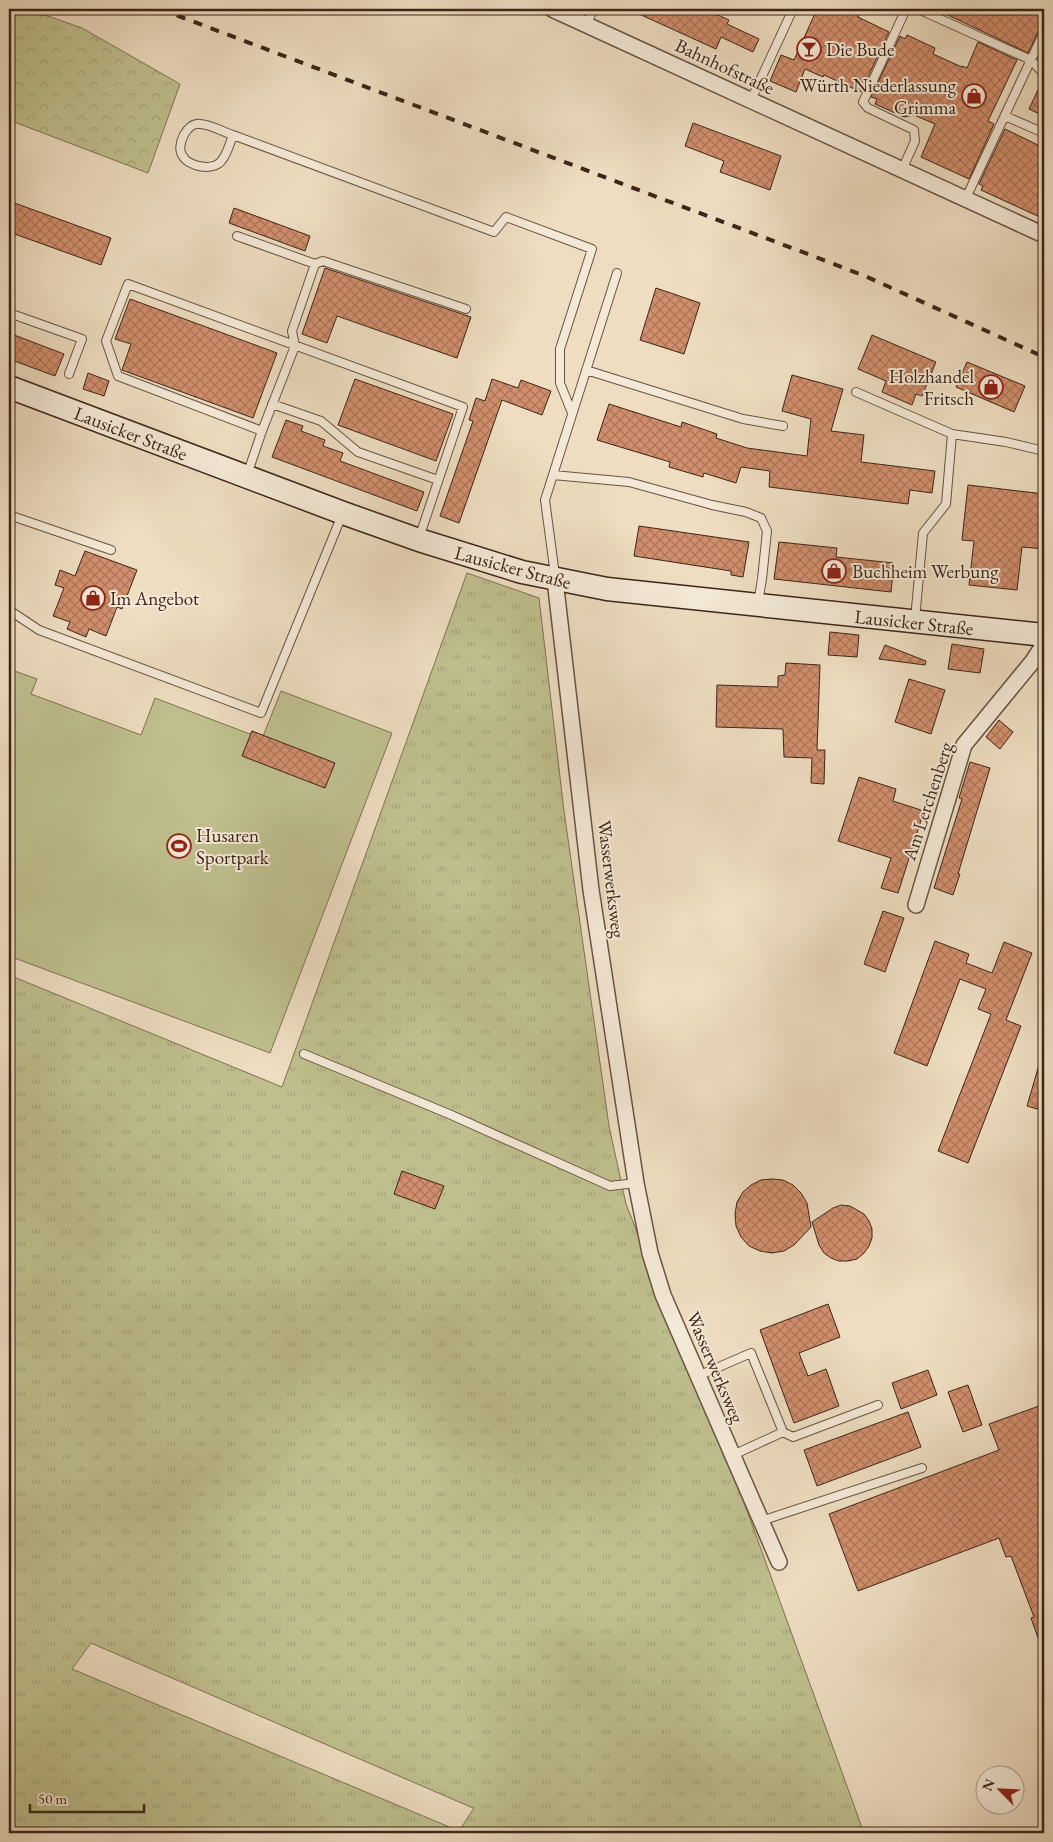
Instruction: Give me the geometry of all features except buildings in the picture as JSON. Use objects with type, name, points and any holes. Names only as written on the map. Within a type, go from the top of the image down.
[{"type":"main road","name":"Lausicker Straße","points":[[9,387],[419,540],[488,562],[556,580],[607,589],[1044,636]]},
{"type":"street","name":"Bahnhofstraße","points":[[552,9],[1044,235]]},
{"type":"street","name":"Wasserwerksweg","points":[[556,580],[592,890],[636,1183],[650,1252],[663,1295],[779,1562]]},
{"type":"street","name":"Am Lerchenberg","points":[[916,905],[964,745],[1033,661],[1044,644]]},
{"type":"lane","points":[[586,24],[594,9]]},
{"type":"lane","points":[[751,100],[793,9]]},
{"type":"lane","points":[[902,170],[915,141],[914,130],[868,108],[863,102],[906,9]]},
{"type":"lane","points":[[918,9],[1031,60],[1044,74]]},
{"type":"lane","points":[[938,17],[942,9]]},
{"type":"lane","points":[[966,198],[1044,32]]},
{"type":"lane","points":[[1005,116],[1044,133]]},
{"type":"lane","points":[[233,135],[222,161],[214,166],[203,167],[185,160],[180,153],[181,144],[187,130],[193,125],[200,124],[233,135],[494,232],[506,217],[592,249],[560,349],[560,383],[572,413]]},
{"type":"lane","points":[[237,236],[315,264],[323,261],[466,309]]},
{"type":"lane","points":[[246,476],[295,346],[292,331],[315,264]]},
{"type":"lane","points":[[556,580],[545,500],[617,272]]},
{"type":"lane","points":[[262,431],[118,376],[106,341],[128,284],[463,407],[419,540]]},
{"type":"lane","points":[[9,313],[82,339],[69,374]]},
{"type":"lane","points":[[586,370],[744,418],[783,426]]},
{"type":"lane","points":[[856,392],[952,434],[1006,442],[1044,451]]},
{"type":"lane","points":[[272,404],[321,421],[358,452],[438,480]]},
{"type":"lane","points":[[915,622],[923,533],[946,504],[952,434]]},
{"type":"lane","points":[[553,475],[629,482],[746,512],[761,518],[767,531],[757,605]]},
{"type":"lane","points":[[9,610],[39,630],[261,713],[343,513]]},
{"type":"lane","points":[[9,516],[110,550]]},
{"type":"lane","points":[[304,1054],[449,1114],[610,1186],[636,1183]]},
{"type":"lane","points":[[698,1376],[751,1353],[784,1432],[793,1437],[878,1405]]},
{"type":"lane","points":[[732,1456],[784,1432]]},
{"type":"lane","points":[[761,1521],[922,1468]]},
{"type":"green space","points":[[9,9],[28,9],[82,28],[180,84],[148,173],[9,120]]},
{"type":"green space","points":[[467,573],[539,598],[564,811],[609,1126],[626,1204],[745,1505],[864,1833],[9,1833],[9,975],[282,1087]],"holes":[[[91,1643],[473,1808],[459,1831],[72,1669]]]},
{"type":"green space","name":"Husaren Sportpark","points":[[9,669],[37,679],[31,694],[141,735],[155,698],[250,734],[252,731],[263,736],[281,691],[392,733],[270,1053],[9,956]]},
{"type":"railway","points":[[160,9],[865,276],[1044,357]]},
{"type":"place","name":"Die Bude","points":[[809,49]]},
{"type":"place","name":"Würth Niederlassung Grimma","points":[[974,96]]},
{"type":"place","name":"Holzhandel Fritsch","points":[[991,387]]},
{"type":"place","name":"Buchheim Werbung","points":[[834,571]]},
{"type":"place","name":"Im Angebot","points":[[93,598]]},
{"type":"place","name":"Husaren Sportpark","points":[[179,846]]}]
